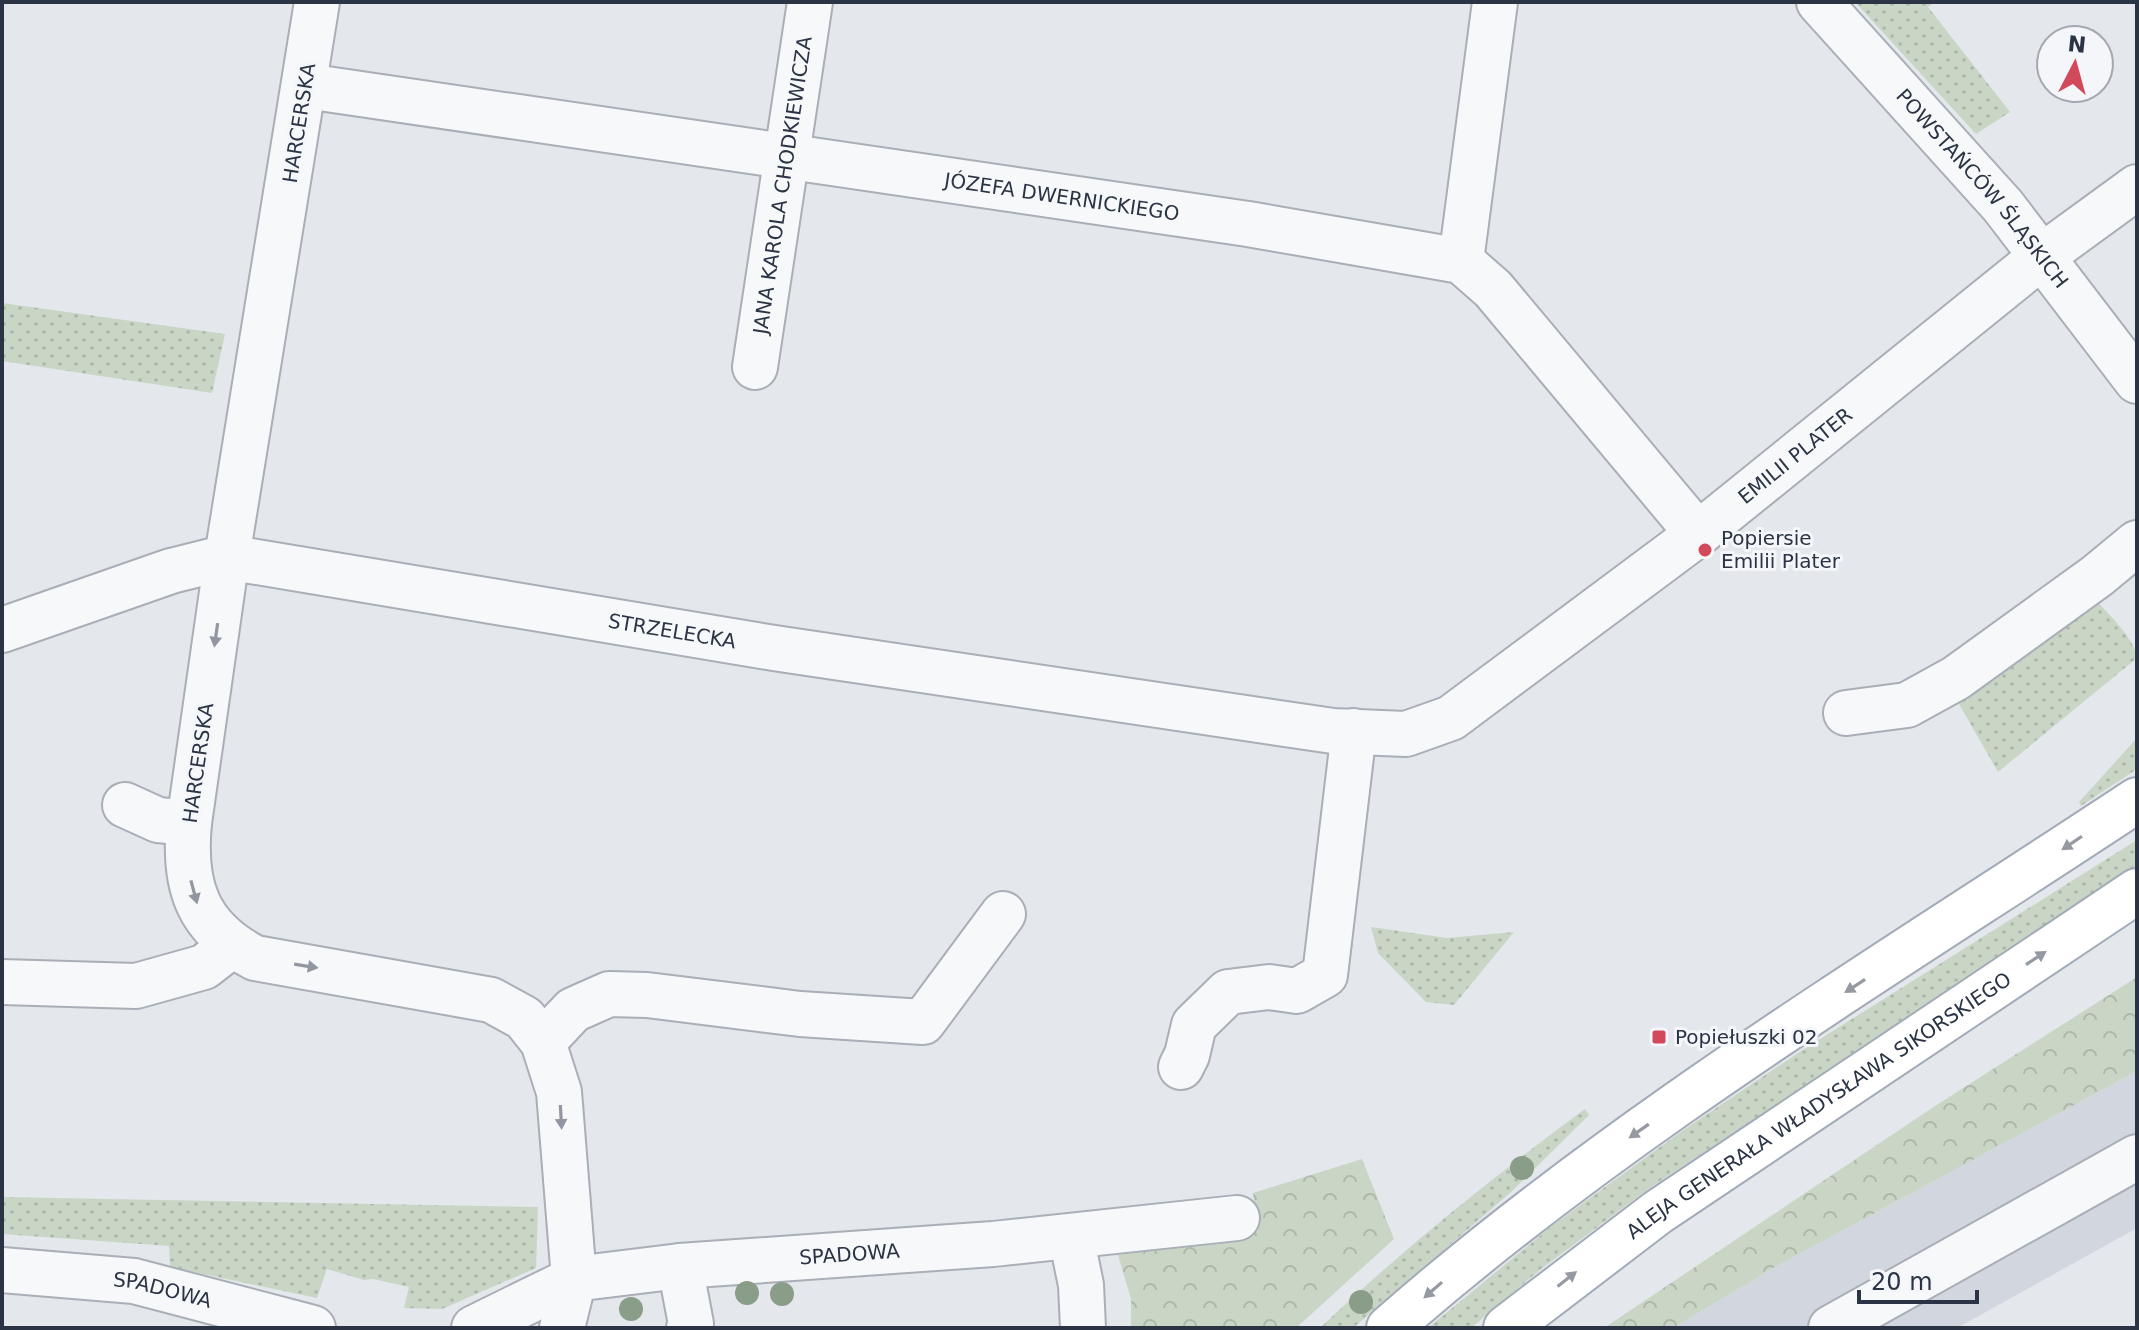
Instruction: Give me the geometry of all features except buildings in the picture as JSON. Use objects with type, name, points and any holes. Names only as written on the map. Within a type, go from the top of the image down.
[{"type":"main road","points":[[1389,1328],[1522,1216],[1631,1137],[2137,800]]},
{"type":"main road","name":"ALEJA GENERAŁA WŁADYSŁAWA SIKORSKIEGO","points":[[1506,1328],[1698,1184],[2137,891]]},
{"type":"street","name":"HARCERSKA","points":[[317,2],[306,86],[227,557],[187,841],[191,884],[197,904],[231,946],[255,958],[491,1000],[524,1018],[543,1042],[559,1092],[574,1279],[562,1328]]},
{"type":"street","name":"JANA KAROLA CHODKIEWICZA","points":[[755,367],[810,2]]},
{"type":"street","points":[[1495,2],[1461,261],[1493,289],[1698,534]]},
{"type":"street","name":"POWSTAŃCÓW ŚLĄSKICH","points":[[1819,2],[1993,195],[2137,381]]},
{"type":"street","name":"JÓZEFA DWERNICKIEGO","points":[[306,86],[1248,224],[1461,261]]},
{"type":"street","name":"EMILII PLATER","points":[[1354,731],[1406,734],[1451,718],[1698,534],[2041,257],[2137,187]]},
{"type":"street","points":[[1846,713],[1907,705],[1956,678],[2097,576],[2137,543]]},
{"type":"street","name":"STRZELECKA","points":[[2,630],[171,571],[227,557],[774,648],[1333,731],[1354,731]]},
{"type":"street","points":[[1181,1067],[1194,1025],[1228,992],[1269,987],[1297,991],[1325,975],[1354,731]]},
{"type":"street","points":[[125,805],[158,820],[189,823]]},
{"type":"street","points":[[543,1042],[573,1010],[609,994],[647,995],[800,1014],[923,1022],[1003,914]]},
{"type":"street","points":[[2,982],[136,986],[204,967],[231,946]]},
{"type":"street","points":[[1831,1328],[2137,1157]]},
{"type":"street","name":"SPADOWA","points":[[474,1328],[574,1279],[680,1266],[1071,1236],[1237,1218]]},
{"type":"street","points":[[1071,1236],[1081,1285],[1083,1328]]},
{"type":"street","points":[[680,1266],[691,1324],[689,1328]]},
{"type":"street","name":"SPADOWA","points":[[5,1270],[134,1281],[313,1328]]},
{"type":"shaded area","points":[[2137,1071],[2137,1228],[1957,1328],[1673,1328],[1775,1267]]},
{"type":"green space","points":[[1855,2],[1935,2],[1928,7],[2010,112],[1976,134]]},
{"type":"green space","points":[[2,303],[225,334],[212,393],[2,361]]},
{"type":"green space","points":[[2094,598],[2126,634],[2137,658],[1998,772],[1955,697]]},
{"type":"green space","points":[[2137,738],[2137,769],[2081,806],[2079,802]]},
{"type":"green space","points":[[2137,840],[2137,875],[2008,962],[1803,1087],[1651,1187],[1541,1269],[1471,1328],[1428,1328],[1553,1225],[1682,1131],[1801,1051]]},
{"type":"green space","points":[[1371,927],[1447,938],[1514,932],[1454,1005],[1426,1002],[1378,953]]},
{"type":"green space","points":[[2137,977],[2137,1071],[1775,1267],[1673,1328],[1604,1328],[1932,1108]]},
{"type":"green space","points":[[1585,1109],[1589,1115],[1510,1193],[1353,1328],[1320,1328],[1449,1214]]},
{"type":"green space","points":[[1362,1159],[1394,1239],[1296,1328],[1131,1328],[1131,1299],[1118,1255],[1258,1231],[1253,1193]]},
{"type":"green space","points":[[2,1197],[538,1207],[536,1268],[442,1309],[404,1308],[409,1287],[364,1280],[327,1269],[317,1298],[170,1267],[169,1246],[2,1234]]},
{"type":"place","name":"Popiersie Emilii Plater","points":[[1705,550]]},
{"type":"place","name":"Popiełuszki 02","points":[[1659,1037]]}]
